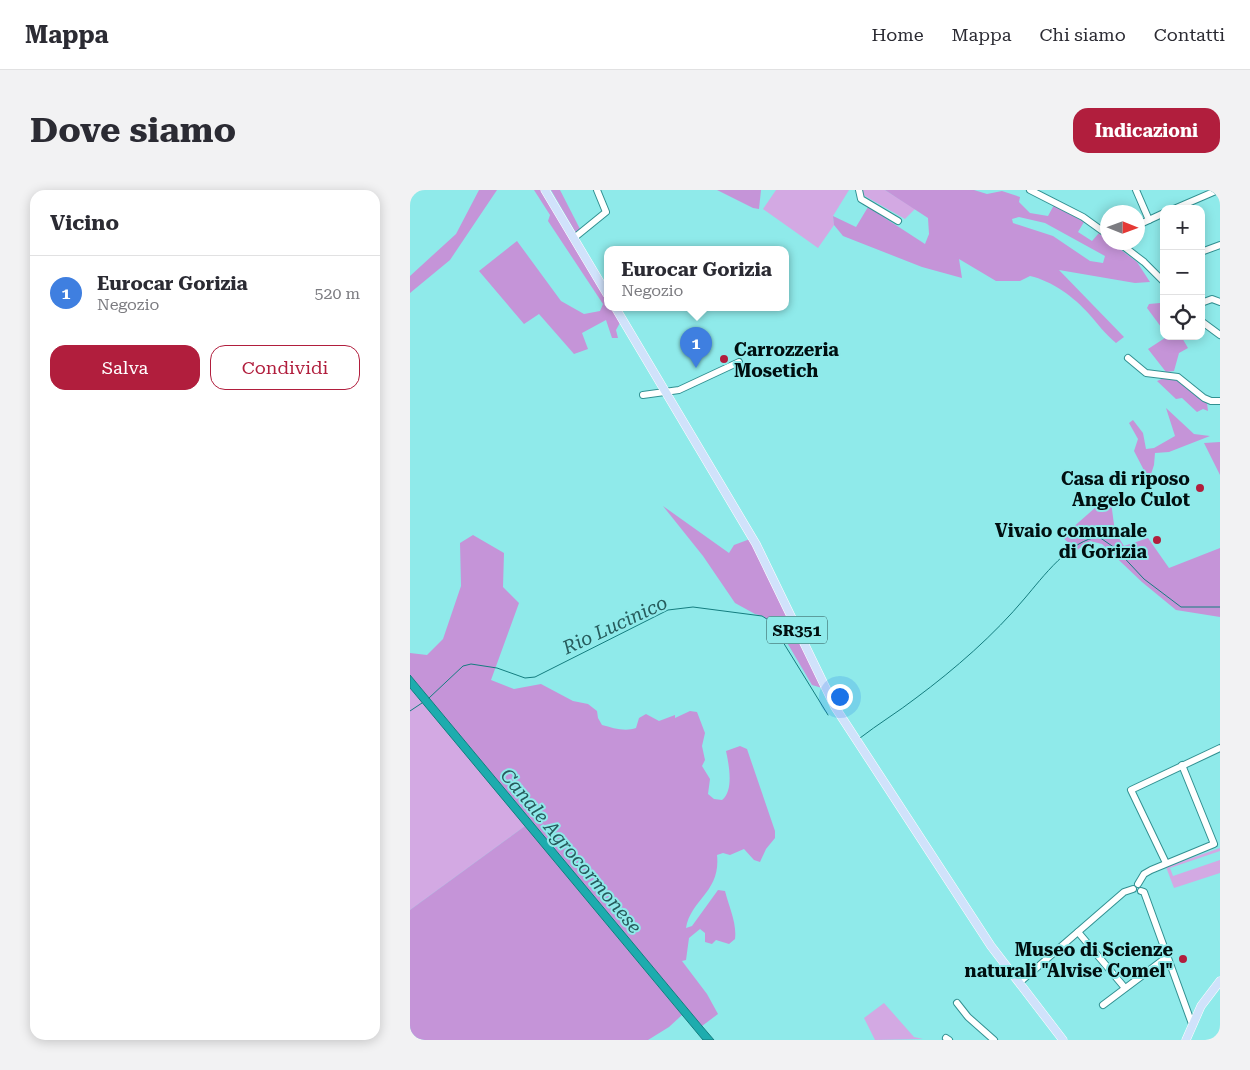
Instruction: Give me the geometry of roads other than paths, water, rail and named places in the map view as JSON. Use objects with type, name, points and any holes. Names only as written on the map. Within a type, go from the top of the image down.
[{"type":"main road","points":[[545,190],[604,289]]},
{"type":"main road","name":"SR351","points":[[617,311],[756,544],[835,706],[991,946],[1064,1040]]},
{"type":"main road","points":[[1186,1040],[1201,1006],[1220,981]]},
{"type":"street","points":[[574,238],[606,212],[597,190]]},
{"type":"street","points":[[859,190],[861,199],[898,221]]},
{"type":"street","points":[[1030,190],[1083,217],[1100,229]]},
{"type":"street","points":[[1136,190],[1149,220]]},
{"type":"street","points":[[1183,205],[1218,190]]},
{"type":"street","points":[[1145,221],[1160,215]]},
{"type":"street","points":[[1205,251],[1220,245]]},
{"type":"street","points":[[1128,250],[1160,278]]},
{"type":"street","points":[[1205,302],[1212,299],[1220,302]]},
{"type":"street","points":[[1205,325],[1220,336]]},
{"type":"street","points":[[1128,358],[1146,373],[1178,377],[1204,398],[1211,401],[1220,401]]},
{"type":"street","points":[[643,395],[679,390],[739,362]]},
{"type":"street","points":[[1166,863],[1131,790],[1220,748]]},
{"type":"street","points":[[1019,983],[1124,892],[1136,886],[1144,874],[1214,844],[1182,765]]},
{"type":"street","points":[[1136,886],[1136,892],[1144,892],[1192,1024]]},
{"type":"street","points":[[1078,932],[1125,988]]},
{"type":"street","points":[[1102,1005],[1167,957]]},
{"type":"street","points":[[957,1003],[968,1017],[994,1040]]},
{"type":"water","points":[[410,675],[714,1040],[703,1040],[410,688]]},
{"type":"waterway","name":"Rio Lucinico","points":[[860,738],[931,687],[959,663],[1013,612],[1058,561],[1088,539],[1099,537],[1115,548],[1144,579],[1181,607],[1220,607]]},
{"type":"waterway","name":"Rio Lucinico","points":[[429,698],[463,666],[471,664],[497,668],[525,678],[535,677],[668,610],[693,607],[762,616],[770,621],[828,715]]},
{"type":"waterway","name":"Rio Lucinico","points":[[410,711],[422,703]]},
{"type":"place","name":"Carrozzeria Mosetich","points":[[724,359]]},
{"type":"place","name":"Eurocar Gorizia","points":[[696,368]]},
{"type":"place","name":"Casa di riposo Angelo Culot","points":[[1200,488]]},
{"type":"place","name":"Vivaio comunale di Gorizia","points":[[1157,540]]},
{"type":"place","name":"Museo di Scienze naturali \"Alvise Comel\"","points":[[1183,959]]},
{"type":"water label","name":"Canale Agrocormonese","points":[[571,851]]}]
